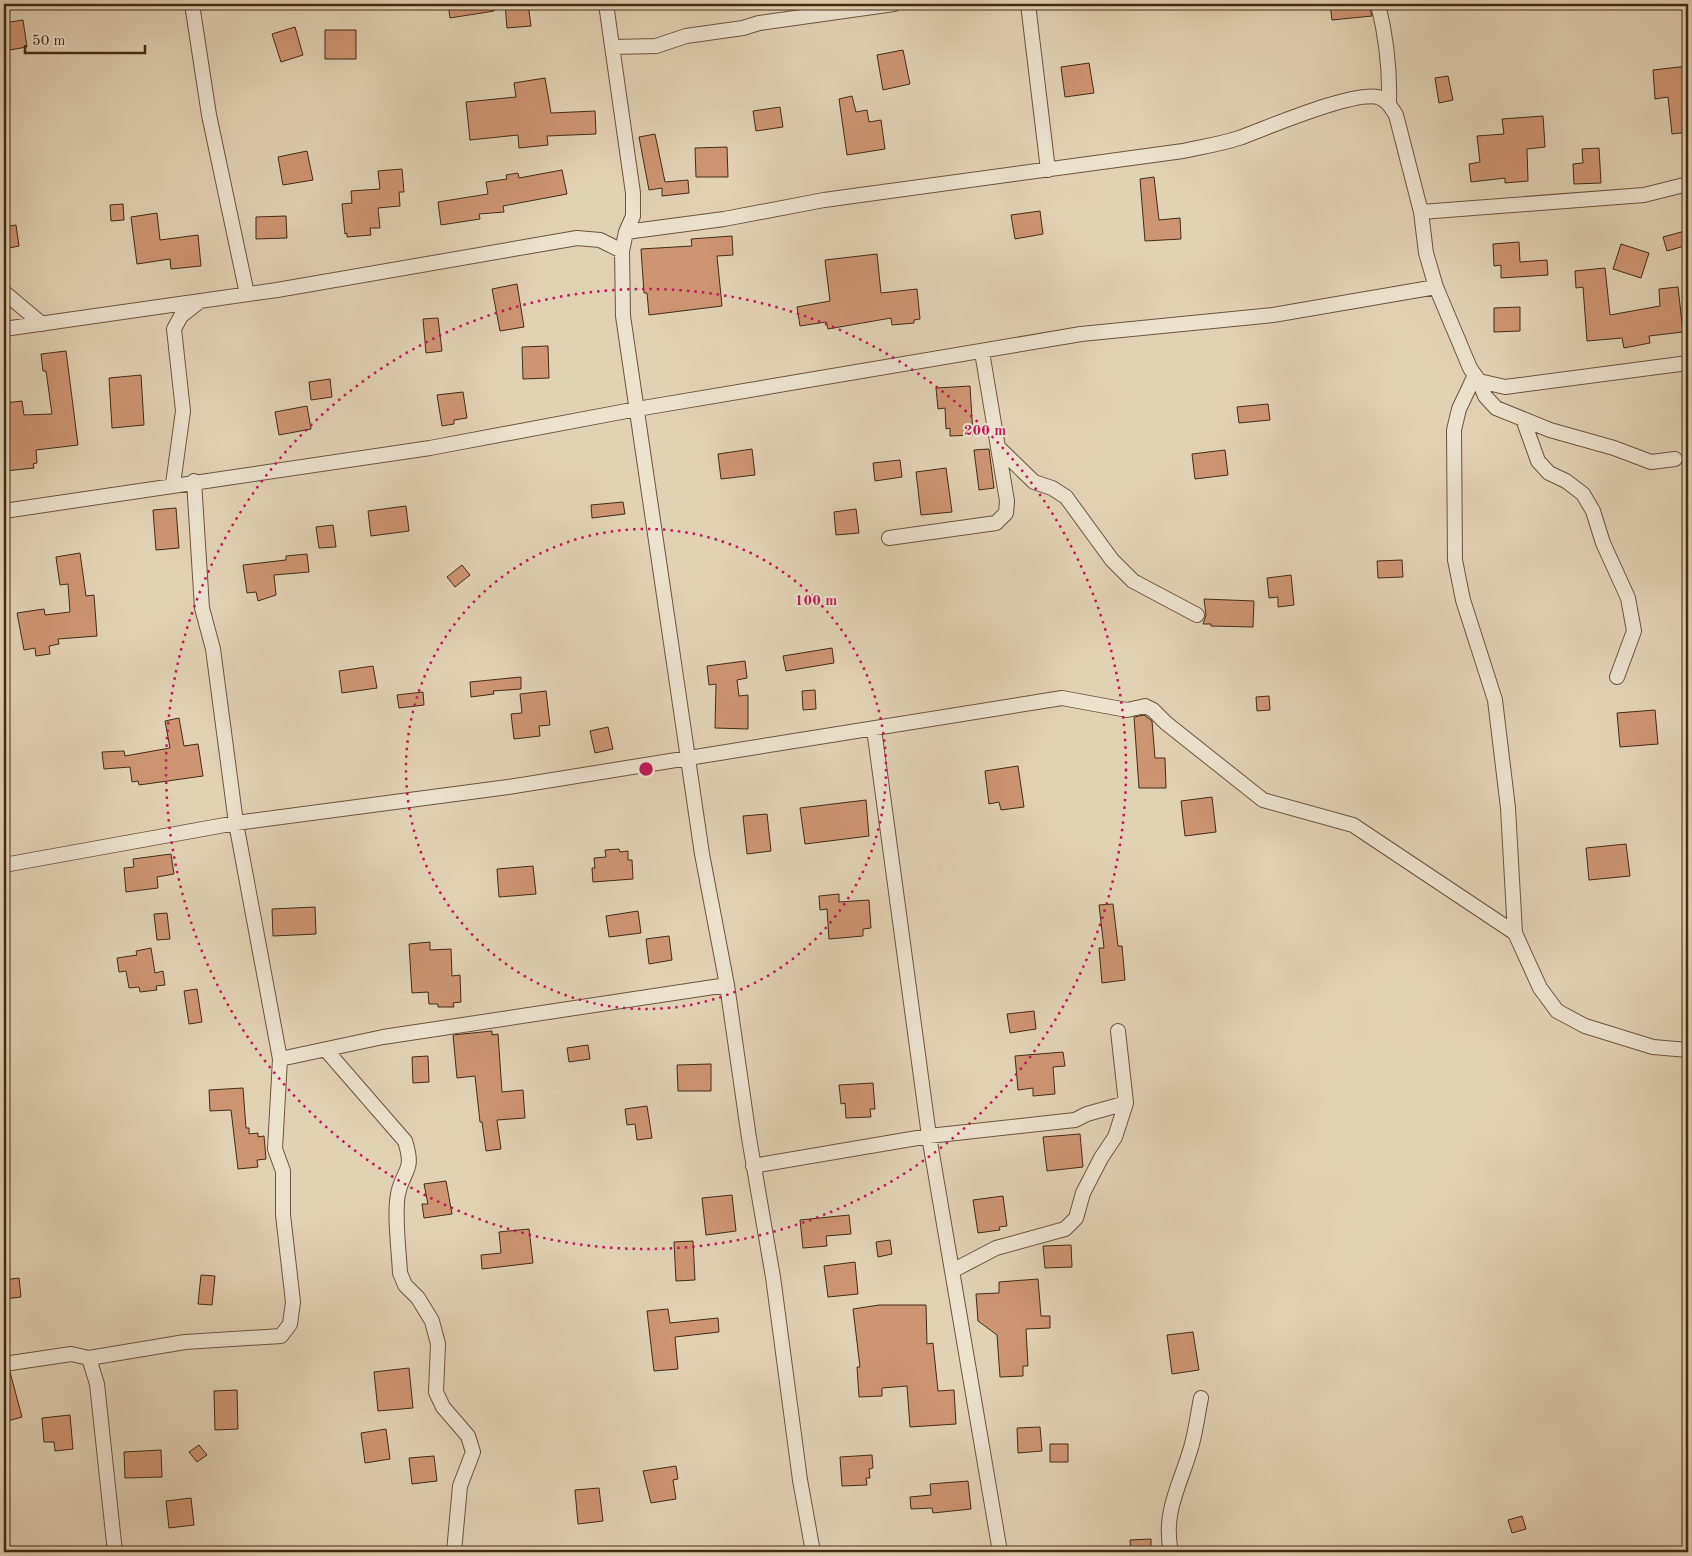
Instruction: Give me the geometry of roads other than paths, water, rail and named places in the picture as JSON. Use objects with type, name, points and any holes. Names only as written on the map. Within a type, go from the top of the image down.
[{"type":"street","points":[[192,4],[209,115],[247,294]]},
{"type":"street","points":[[606,4],[633,193],[633,216],[626,232],[622,251],[623,316],[702,854],[727,985],[773,1277],[800,1480],[813,1552]]},
{"type":"street","points":[[612,47],[656,46],[686,36],[743,28],[759,23],[894,4]]},
{"type":"street","points":[[1028,4],[1048,170]]},
{"type":"street","points":[[1378,4],[1384,26],[1390,79],[1389,103],[1396,115],[1421,212],[1426,253],[1436,287],[1470,368],[1486,396],[1496,408],[1550,430],[1614,448],[1650,462],[1675,459]]},
{"type":"street","points":[[626,232],[724,219],[824,200],[1183,151],[1237,138],[1316,108],[1363,98],[1377,97],[1389,103]]},
{"type":"street","points":[[1421,212],[1644,194],[1688,184]]},
{"type":"street","points":[[4,329],[247,294],[576,238],[600,240],[622,251]]},
{"type":"street","points":[[4,511],[194,481],[430,448],[637,409],[1081,334],[1273,315],[1436,287]]},
{"type":"street","points":[[4,292],[42,324]]},
{"type":"street","points":[[174,484],[183,411],[174,329],[181,316],[200,300]]},
{"type":"street","points":[[888,538],[996,523],[1006,513],[1007,502],[982,352]]},
{"type":"street","points":[[1477,378],[1505,387],[1688,363]]},
{"type":"street","points":[[1477,378],[1459,409],[1454,430],[1455,560],[1463,600],[1495,700],[1508,808],[1515,933],[1540,988],[1557,1011],[1585,1026],[1653,1047],[1688,1050]]},
{"type":"street","points":[[1523,419],[1538,461],[1549,473],[1566,481],[1583,494],[1592,511],[1603,543],[1628,598],[1634,631],[1617,677]]},
{"type":"street","points":[[998,447],[1034,482],[1052,488],[1066,497],[1112,560],[1133,581],[1197,615]]},
{"type":"street","points":[[4,1364],[71,1354],[89,1358],[184,1342],[234,1337],[281,1336],[290,1324],[293,1302],[283,1215],[283,1171],[275,1149],[280,1059],[236,823],[215,658],[202,608],[194,481]]},
{"type":"street","points":[[4,865],[236,823],[508,787],[1062,698],[1127,710],[1145,706],[1154,710],[1166,723],[1263,800],[1353,825],[1515,933]]},
{"type":"street","points":[[874,728],[929,1136],[1000,1552]]},
{"type":"street","points":[[280,1059],[383,1037],[727,985]]},
{"type":"street","points":[[952,1271],[996,1248],[1065,1229],[1076,1218],[1083,1193],[1115,1137],[1126,1103],[1118,1031]]},
{"type":"street","points":[[326,1050],[405,1142],[410,1156],[409,1169],[398,1193],[400,1273],[405,1285],[418,1298],[432,1321],[438,1344],[436,1392],[443,1407],[468,1436],[473,1452],[460,1486],[454,1552]]},
{"type":"street","points":[[754,1166],[929,1136],[1075,1120],[1100,1110],[1126,1103]]},
{"type":"street","points":[[89,1358],[97,1384],[115,1552]]},
{"type":"street","points":[[1171,1552],[1168,1540],[1170,1510],[1192,1444],[1201,1398]]}]
